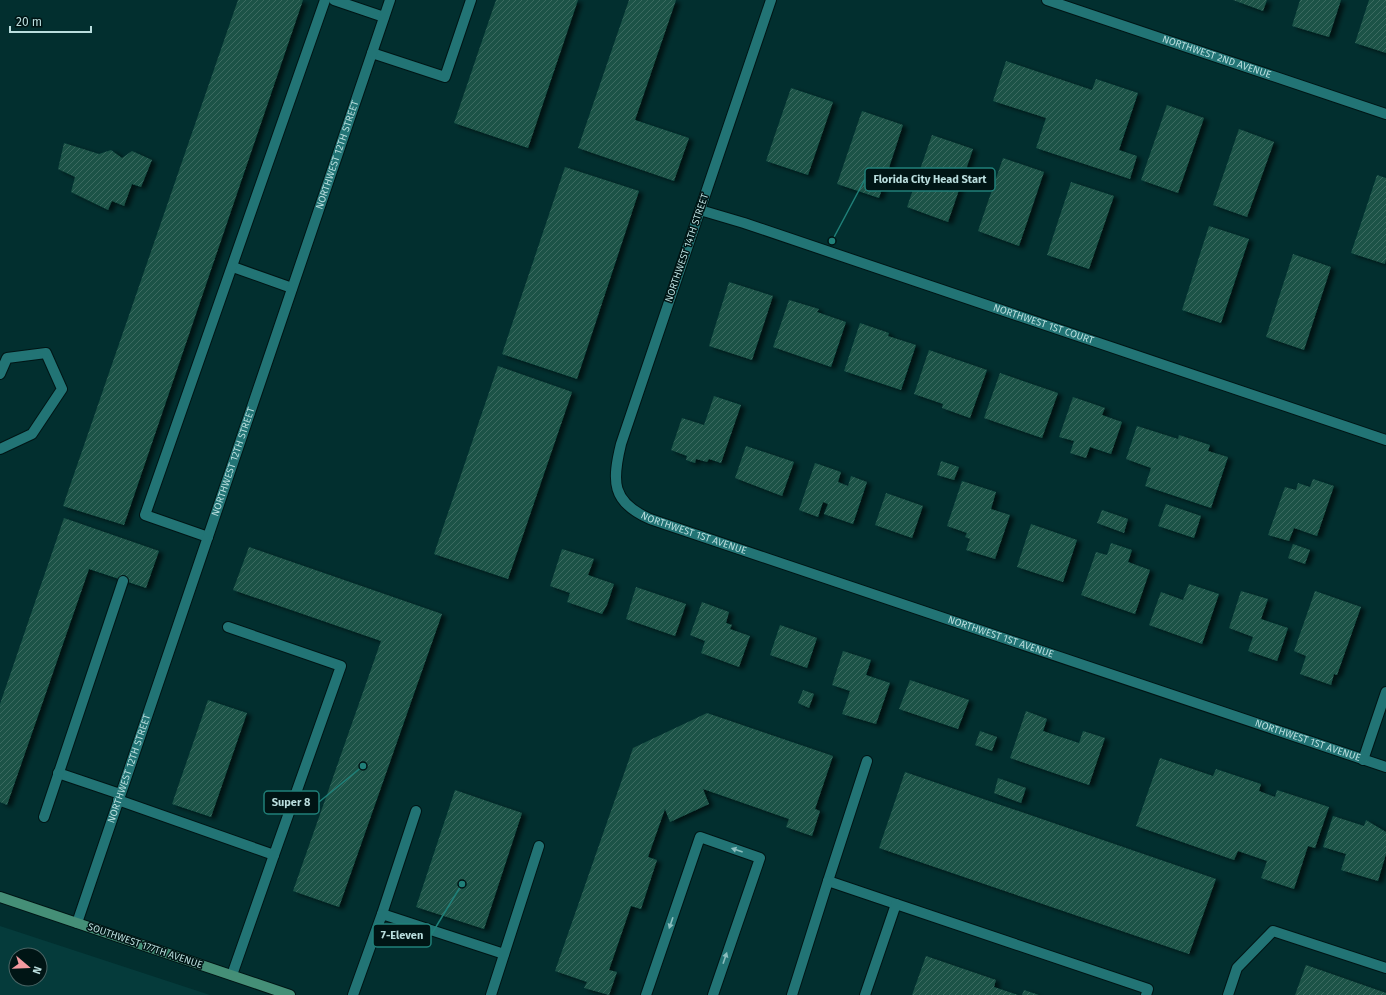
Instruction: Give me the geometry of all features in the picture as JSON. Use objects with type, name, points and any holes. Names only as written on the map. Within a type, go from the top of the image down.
[{"type":"main road","name":"SOUTHWEST 177TH AVENUE","points":[[0,897],[232,976],[268,991],[290,995]]},
{"type":"street","points":[[208,537],[146,516],[325,0]]},
{"type":"street","points":[[334,0],[384,17]]},
{"type":"street","name":"NORTHWEST 12TH STREET","points":[[77,923],[390,0]]},
{"type":"street","points":[[372,53],[445,77],[472,0]]},
{"type":"street","name":"NORTHWEST 14TH STREET","points":[[620,497],[616,482],[616,470],[621,444],[771,0]]},
{"type":"street","name":"NORTHWEST 2ND AVENUE","points":[[1047,0],[1386,114]]},
{"type":"street","name":"NORTHWEST 1ST COURT","points":[[700,210],[744,223],[1386,440]]},
{"type":"street","points":[[233,267],[292,288]]},
{"type":"street","points":[[0,374],[7,358],[46,353],[62,389],[32,434],[0,449]]},
{"type":"street","name":"NORTHWEST 1ST AVENUE","points":[[620,497],[628,507],[638,514],[1386,767]]},
{"type":"street","points":[[44,817],[124,581]]},
{"type":"street","points":[[228,627],[341,666],[232,976]]},
{"type":"street","points":[[1363,760],[1386,692]]},
{"type":"street","points":[[792,995],[867,761]]},
{"type":"street","points":[[58,773],[274,855]]},
{"type":"street","points":[[353,995],[416,811]]},
{"type":"street","points":[[646,995],[700,837],[760,858],[713,995]]},
{"type":"street","points":[[490,995],[539,846]]},
{"type":"street","points":[[828,881],[1148,992]]},
{"type":"street","points":[[865,995],[896,904]]},
{"type":"street","points":[[382,914],[504,954]]},
{"type":"street","points":[[1228,995],[1237,968],[1274,931],[1386,968]]},
{"type":"shaded area","points":[[0,926],[210,995],[0,995]]},
{"type":"building","points":[[238,0],[303,0],[124,525],[63,506]]},
{"type":"building","points":[[496,0],[578,0],[528,148],[454,123]]},
{"type":"building","points":[[629,0],[676,0],[635,120],[689,138],[674,181],[578,148]]},
{"type":"building","points":[[1233,0],[1267,0],[1263,11]]},
{"type":"building","points":[[1300,0],[1341,0],[1329,37],[1292,26]]},
{"type":"building","points":[[1369,0],[1386,0],[1386,53],[1355,43]]},
{"type":"building","points":[[1006,61],[1092,90],[1096,79],[1138,93],[1119,150],[1137,156],[1130,179],[1036,148],[1046,118],[993,101]]},
{"type":"building","points":[[791,88],[833,102],[808,175],[766,161]]},
{"type":"building","points":[[1167,105],[1204,118],[1178,193],[1141,180]]},
{"type":"building","points":[[862,111],[903,125],[879,198],[837,184]]},
{"type":"building","points":[[1239,129],[1274,142],[1247,217],[1213,205]]},
{"type":"building","points":[[932,135],[973,149],[948,222],[907,207]]},
{"type":"building","points":[[64,143],[99,154],[111,150],[122,158],[132,151],[152,160],[141,187],[132,184],[124,206],[112,201],[108,210],[71,192],[75,177],[58,169]]},
{"type":"building","points":[[1003,158],[1044,172],[1019,246],[978,231]]},
{"type":"building","points":[[565,167],[639,191],[577,379],[502,354]]},
{"type":"building","points":[[1377,175],[1386,178],[1385,264],[1351,253]]},
{"type":"building","points":[[1071,182],[1114,196],[1089,269],[1047,255]]},
{"type":"building","points":[[1209,226],[1249,239],[1221,323],[1182,310]]},
{"type":"building","points":[[1293,254],[1331,267],[1304,350],[1266,337]]},
{"type":"building","points":[[729,282],[773,296],[752,360],[709,346]]},
{"type":"building","points":[[789,300],[819,309],[817,312],[846,322],[831,367],[773,347]]},
{"type":"building","points":[[860,323],[889,333],[888,336],[916,345],[901,390],[844,371]]},
{"type":"building","points":[[929,350],[987,370],[970,418],[942,408],[943,404],[914,394]]},
{"type":"building","points":[[498,366],[572,392],[508,579],[434,554]]},
{"type":"building","points":[[1000,373],[1058,393],[1042,438],[984,418]]},
{"type":"building","points":[[714,396],[741,405],[721,463],[709,459],[707,462],[696,459],[695,463],[686,460],[687,456],[671,450],[682,418],[704,425]]},
{"type":"building","points":[[1073,397],[1105,408],[1102,415],[1122,422],[1111,454],[1090,447],[1086,458],[1070,453],[1074,441],[1059,437]]},
{"type":"building","points":[[1137,426],[1178,439],[1179,435],[1210,445],[1208,451],[1228,457],[1211,508],[1145,486],[1151,468],[1126,459]]},
{"type":"building","points":[[746,446],[794,462],[782,496],[735,478]]},
{"type":"building","points":[[941,461],[959,467],[954,480],[937,475]]},
{"type":"building","points":[[815,463],[841,472],[838,482],[848,486],[851,476],[867,482],[853,524],[824,514],[828,504],[823,502],[818,517],[799,510]]},
{"type":"building","points":[[1313,479],[1334,486],[1317,536],[1294,528],[1289,541],[1268,535],[1285,487],[1296,490],[1298,483],[1310,487]]},
{"type":"building","points":[[962,481],[996,492],[991,509],[1010,515],[995,559],[966,550],[970,539],[965,537],[967,533],[947,526]]},
{"type":"building","points":[[886,493],[923,506],[912,538],[875,525]]},
{"type":"building","points":[[1166,504],[1201,516],[1194,538],[1158,526]]},
{"type":"building","points":[[1102,510],[1128,519],[1124,533],[1097,523]]},
{"type":"building","points":[[64,518],[159,551],[146,588],[89,569],[7,805],[0,802],[0,704]]},
{"type":"building","points":[[1031,524],[1077,540],[1063,582],[1017,567]]},
{"type":"building","points":[[1111,543],[1132,550],[1128,562],[1150,570],[1135,614],[1081,595],[1096,552],[1107,555]]},
{"type":"building","points":[[1293,544],[1310,550],[1305,564],[1288,558]]},
{"type":"building","points":[[249,547],[442,614],[339,907],[293,891],[381,641],[233,590]]},
{"type":"building","points":[[562,549],[594,559],[588,575],[614,584],[607,605],[602,614],[567,602],[570,593],[550,586]]},
{"type":"building","points":[[1189,584],[1219,594],[1202,644],[1149,625],[1161,592],[1183,600]]},
{"type":"building","points":[[636,587],[686,604],[675,636],[626,619]]},
{"type":"building","points":[[1241,591],[1268,599],[1261,619],[1288,628],[1277,661],[1248,651],[1253,637],[1229,628]]},
{"type":"building","points":[[1315,591],[1361,607],[1337,675],[1334,674],[1331,685],[1300,674],[1306,656],[1294,651]]},
{"type":"building","points":[[702,602],[729,612],[726,623],[732,625],[730,629],[750,636],[739,667],[701,653],[705,641],[690,635]]},
{"type":"building","points":[[780,625],[817,638],[807,668],[770,655]]},
{"type":"building","points":[[843,651],[871,660],[866,675],[890,683],[876,724],[842,714],[850,691],[832,685]]},
{"type":"building","points":[[910,680],[969,700],[958,729],[899,709]]},
{"type":"building","points":[[803,690],[814,694],[809,708],[798,703]]},
{"type":"building","points":[[208,700],[247,713],[211,817],[172,804]]},
{"type":"building","points":[[1026,711],[1047,719],[1043,731],[1079,743],[1083,731],[1105,738],[1089,785],[1010,758]]},
{"type":"building","points":[[707,713],[833,756],[815,809],[820,811],[812,836],[786,827],[789,819],[703,789],[709,804],[670,822],[665,809],[648,857],[657,860],[641,909],[631,906],[609,970],[617,972],[609,995],[584,988],[587,982],[555,971],[633,748]]},
{"type":"building","points":[[980,731],[997,737],[992,751],[975,745]]},
{"type":"building","points":[[1160,758],[1213,776],[1216,769],[1261,784],[1259,791],[1275,797],[1277,790],[1329,807],[1315,848],[1308,846],[1294,889],[1261,878],[1267,861],[1238,851],[1234,860],[1136,826]]},
{"type":"building","points":[[905,772],[1216,879],[1189,954],[879,848]]},
{"type":"building","points":[[998,778],[1026,788],[1021,803],[994,793]]},
{"type":"building","points":[[455,790],[522,813],[484,929],[416,907]]},
{"type":"building","points":[[1333,816],[1364,826],[1366,820],[1386,832],[1386,854],[1378,881],[1341,870],[1346,854],[1323,847]]},
{"type":"building","points":[[926,956],[996,980],[994,987],[1018,995],[912,995]]},
{"type":"building","points":[[1306,965],[1386,993],[1386,995],[1295,995]]},
{"type":"building","points":[[1024,990],[1039,995],[1022,995]]},
{"type":"place","name":"Florida City Head Start","points":[[832,241]]},
{"type":"place","name":"Super 8","points":[[363,766]]},
{"type":"place","name":"7-Eleven","points":[[462,884]]}]
